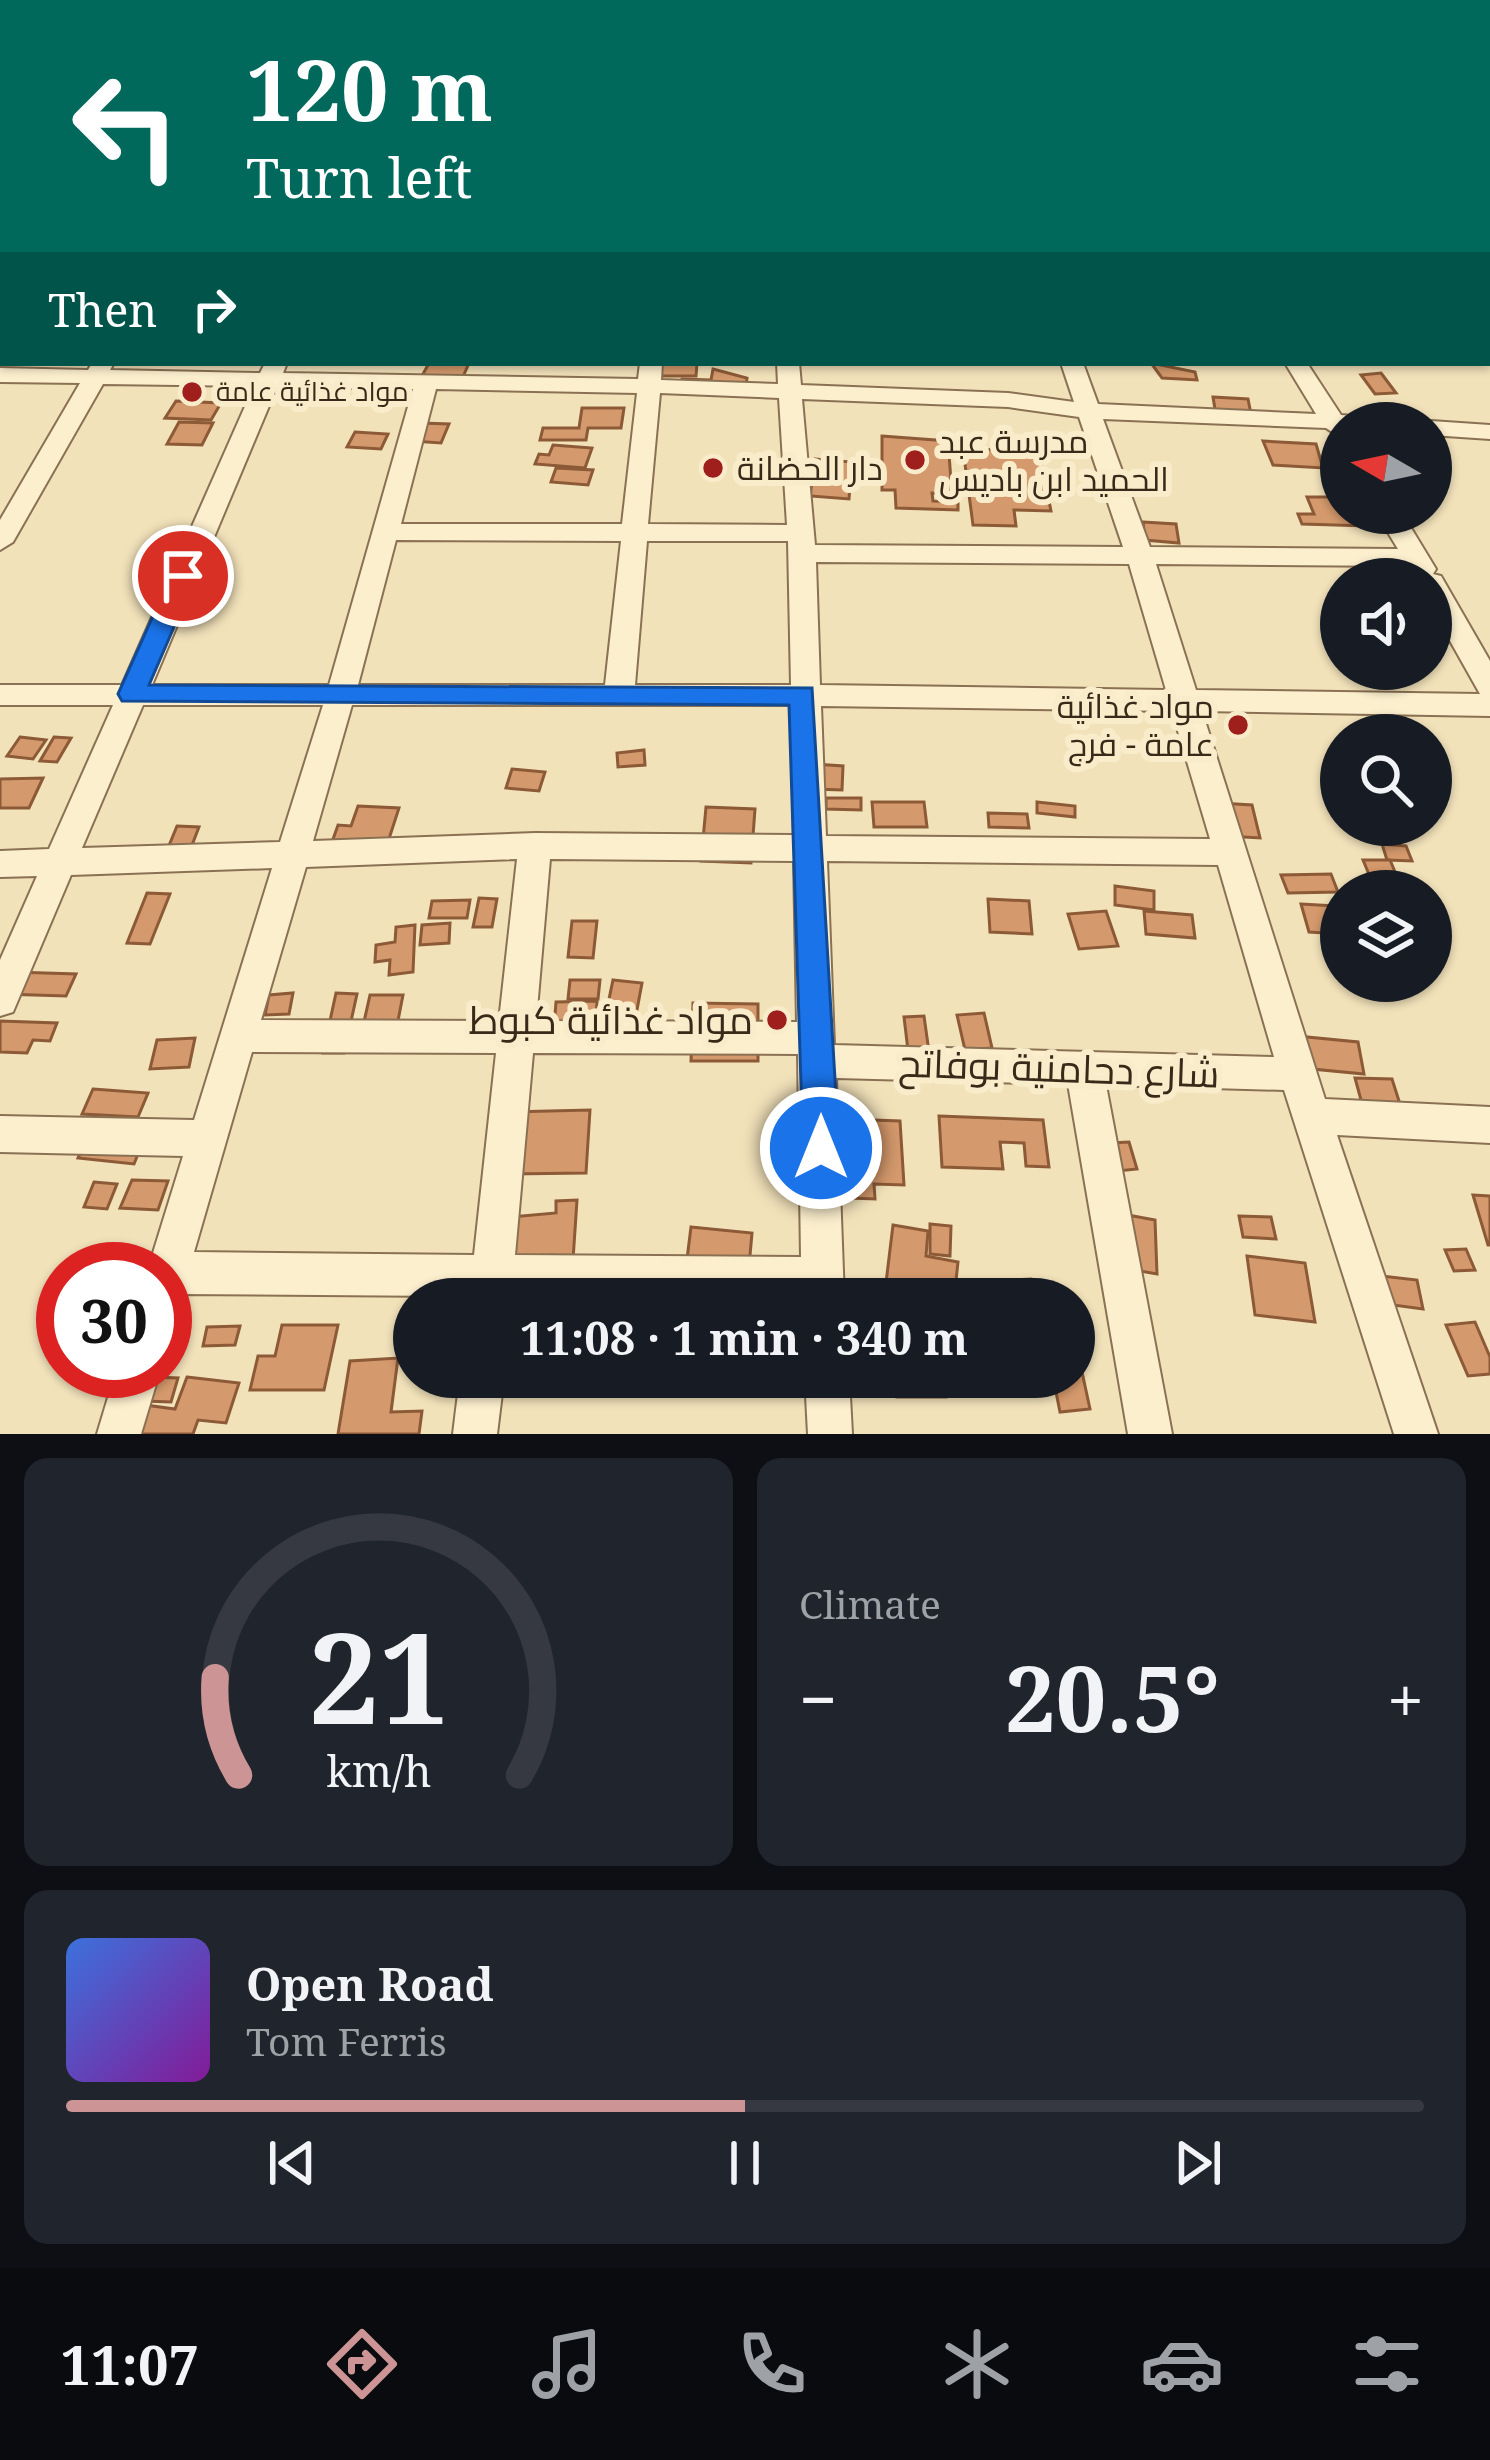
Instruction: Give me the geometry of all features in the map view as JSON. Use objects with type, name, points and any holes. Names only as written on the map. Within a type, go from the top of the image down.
[{"type":"street","points":[[1073,366],[1141,560],[1311,1116],[1416,1434]]},
{"type":"street","points":[[1298,366],[1321,402]]},
{"type":"street","points":[[0,375],[99,369],[273,371],[427,381],[650,375],[789,378],[1088,411],[1320,426]]},
{"type":"street","points":[[0,542],[99,369]]},
{"type":"street","points":[[0,1000],[273,371]]},
{"type":"street","points":[[619,694],[650,375]]},
{"type":"street","points":[[789,378],[801,543],[802,695],[820,1050],[822,1278]]},
{"type":"street","points":[[177,1242],[341,694],[427,381]]},
{"type":"street","points":[[1452,429],[1490,432]]},
{"type":"street","points":[[386,532],[634,532],[1320,568]]},
{"type":"street","points":[[0,695],[802,695],[1184,704],[1489,688],[1452,620]]},
{"type":"street","points":[[0,864],[535,846],[1231,852]]},
{"type":"street","points":[[493,1278],[512,1038],[535,846]]},
{"type":"street","name":"شارع دحامنية بوفاتح","points":[[238,1036],[512,1038],[820,1050],[1084,1068],[1299,1074]]},
{"type":"street","points":[[1084,1068],[1150,1434]]},
{"type":"street","points":[[1311,1116],[1490,1125]]},
{"type":"street","points":[[0,1135],[208,1138]]},
{"type":"street","points":[[192,1278],[393,1285]]},
{"type":"street","points":[[119,1434],[130,1398]]},
{"type":"street","points":[[475,1434],[479,1398]]},
{"type":"street","points":[[828,1398],[830,1434]]},
{"type":"building","points":[[427,366],[468,366],[462,379],[422,376]]},
{"type":"building","points":[[659,366],[697,366],[696,376],[658,376]]},
{"type":"building","points":[[1153,366],[1195,372],[1197,380],[1162,378]]},
{"type":"building","points":[[713,369],[747,378],[745,396],[679,393],[682,379],[711,380]]},
{"type":"building","points":[[1381,373],[1396,393],[1375,394],[1361,375]]},
{"type":"building","points":[[1213,397],[1248,399],[1253,424],[1217,421]]},
{"type":"building","points":[[176,401],[221,403],[211,420],[165,418]]},
{"type":"building","points":[[582,408],[624,408],[621,428],[588,428],[586,440],[540,440],[543,428],[579,428]]},
{"type":"building","points":[[179,422],[213,423],[202,445],[167,444]]},
{"type":"building","points":[[420,423],[449,424],[441,443],[411,441]]},
{"type":"building","points":[[355,432],[388,434],[381,449],[347,447]]},
{"type":"building","points":[[882,436],[948,441],[952,494],[932,493],[933,501],[958,502],[958,510],[896,508],[895,490],[882,490]]},
{"type":"building","points":[[1006,439],[1037,440],[1051,511],[1014,510],[1016,526],[973,525],[963,449],[1008,450]]},
{"type":"building","points":[[1263,441],[1316,444],[1320,468],[1273,465]]},
{"type":"building","points":[[553,445],[592,448],[585,468],[535,464],[539,454],[549,455]]},
{"type":"building","points":[[815,459],[852,462],[849,499],[810,496]]},
{"type":"building","points":[[556,468],[593,470],[588,485],[551,482]]},
{"type":"building","points":[[1307,497],[1320,497],[1320,525],[1302,524],[1298,514],[1314,514]]},
{"type":"building","points":[[1143,522],[1176,524],[1179,543],[1145,540]]},
{"type":"building","points":[[20,737],[46,740],[33,759],[7,756]]},
{"type":"building","points":[[54,737],[71,738],[57,762],[40,761]]},
{"type":"building","points":[[644,750],[645,765],[618,767],[617,753]]},
{"type":"building","points":[[814,764],[843,766],[842,790],[813,789]]},
{"type":"building","points":[[512,769],[545,772],[539,791],[506,788]]},
{"type":"building","points":[[43,778],[29,808],[0,808],[0,779]]},
{"type":"building","points":[[826,798],[861,798],[861,810],[826,809]]},
{"type":"building","points":[[872,802],[924,802],[927,827],[874,827]]},
{"type":"building","points":[[1037,802],[1075,806],[1075,817],[1037,813]]},
{"type":"building","points":[[1219,803],[1252,805],[1260,838],[1227,836]]},
{"type":"building","points":[[358,806],[399,808],[387,845],[332,842],[338,825],[351,826]]},
{"type":"building","points":[[706,807],[755,809],[751,863],[701,861]]},
{"type":"building","points":[[988,813],[1027,814],[1029,828],[989,827]]},
{"type":"building","points":[[177,826],[199,827],[184,866],[161,865]]},
{"type":"building","points":[[1383,846],[1406,846],[1412,861],[1387,860]]},
{"type":"building","points":[[1363,860],[1390,860],[1394,870],[1367,870]]},
{"type":"building","points":[[1320,874],[1320,892],[1288,893],[1281,875]]},
{"type":"building","points":[[1115,886],[1154,891],[1154,910],[1115,905]]},
{"type":"building","points":[[147,893],[170,894],[150,944],[127,943]]},
{"type":"building","points":[[479,898],[497,899],[492,927],[473,927]]},
{"type":"building","points":[[988,899],[1029,901],[1032,934],[990,932]]},
{"type":"building","points":[[470,900],[467,918],[429,918],[432,901]]},
{"type":"building","points":[[1301,904],[1320,905],[1320,933],[1309,932]]},
{"type":"building","points":[[1106,911],[1118,946],[1079,949],[1068,914]]},
{"type":"building","points":[[1144,911],[1192,915],[1195,938],[1146,934]]},
{"type":"building","points":[[572,921],[597,921],[593,958],[568,957]]},
{"type":"building","points":[[450,923],[449,943],[420,945],[422,925]]},
{"type":"building","points":[[415,925],[413,972],[389,975],[390,960],[375,962],[376,945],[395,942],[396,927]]},
{"type":"building","points":[[13,972],[76,974],[66,996],[2,994]]},
{"type":"building","points":[[570,980],[600,980],[598,999],[568,999]]},
{"type":"building","points":[[613,980],[642,983],[634,1026],[604,1023]]},
{"type":"building","points":[[293,993],[289,1014],[265,1015],[269,995]]},
{"type":"building","points":[[336,993],[357,994],[344,1053],[323,1053]]},
{"type":"building","points":[[370,995],[403,995],[395,1036],[361,1035]]},
{"type":"building","points":[[597,1001],[595,1039],[553,1040],[556,1002]]},
{"type":"building","points":[[693,1003],[758,1004],[758,1061],[691,1061]]},
{"type":"building","points":[[984,1013],[992,1048],[965,1050],[957,1015]]},
{"type":"building","points":[[924,1016],[930,1059],[909,1059],[904,1017]]},
{"type":"building","points":[[0,1021],[57,1023],[50,1041],[33,1040],[27,1053],[0,1052]]},
{"type":"building","points":[[1297,1036],[1358,1042],[1364,1074],[1302,1068]]},
{"type":"building","points":[[195,1038],[189,1067],[150,1069],[157,1040]]},
{"type":"building","points":[[1355,1078],[1392,1079],[1406,1123],[1367,1122]]},
{"type":"building","points":[[93,1089],[148,1093],[138,1117],[82,1114]]},
{"type":"building","points":[[590,1110],[586,1173],[501,1174],[508,1112]]},
{"type":"building","points":[[939,1116],[1043,1120],[1049,1167],[1026,1166],[1024,1143],[1000,1142],[1003,1169],[942,1167]]},
{"type":"building","points":[[845,1119],[900,1121],[904,1185],[874,1184],[875,1199],[850,1198],[849,1185],[824,1185],[824,1135],[846,1136]]},
{"type":"building","points":[[96,1120],[150,1125],[134,1164],[78,1158]]},
{"type":"building","points":[[1129,1142],[1137,1169],[1118,1171],[1110,1143]]},
{"type":"building","points":[[132,1180],[168,1181],[158,1210],[120,1208]]},
{"type":"building","points":[[94,1182],[117,1184],[107,1209],[84,1207]]},
{"type":"building","points":[[1473,1195],[1490,1196],[1490,1245],[1488,1245]]},
{"type":"building","points":[[577,1200],[573,1260],[498,1266],[500,1218],[556,1213],[556,1201]]},
{"type":"building","points":[[1117,1213],[1155,1220],[1157,1274],[1117,1267]]},
{"type":"building","points":[[1239,1216],[1271,1217],[1276,1239],[1243,1237]]},
{"type":"building","points":[[930,1224],[951,1226],[950,1256],[930,1254]]},
{"type":"building","points":[[893,1225],[928,1231],[926,1256],[958,1262],[956,1278],[887,1278]]},
{"type":"building","points":[[691,1227],[752,1233],[748,1278],[685,1278]]},
{"type":"building","points":[[1466,1249],[1475,1270],[1454,1271],[1445,1250]]},
{"type":"building","points":[[1247,1256],[1305,1263],[1315,1322],[1255,1315]]},
{"type":"building","points":[[1373,1275],[1417,1280],[1423,1309],[1378,1303]]},
{"type":"building","points":[[1475,1322],[1490,1357],[1490,1374],[1468,1376],[1446,1325]]},
{"type":"building","points":[[282,1325],[338,1325],[324,1390],[250,1390],[258,1356],[275,1356]]},
{"type":"building","points":[[240,1326],[235,1345],[203,1346],[207,1327]]},
{"type":"building","points":[[393,1358],[391,1412],[422,1411],[419,1434],[338,1434],[350,1361]]},
{"type":"building","points":[[192,1378],[239,1383],[226,1423],[198,1420],[193,1434],[134,1434],[145,1405],[175,1409],[179,1398],[192,1398]]},
{"type":"building","points":[[145,1398],[172,1398],[171,1402]]},
{"type":"building","points":[[1057,1398],[1088,1398],[1090,1409],[1060,1412]]},
{"type":"place","name":"مواد غذائية عامة","points":[[192,392]]},
{"type":"place","name":"مدرسة عبد الحميد ابن باديس","points":[[915,460]]},
{"type":"place","name":"دار الحضانة","points":[[713,468]]},
{"type":"place","name":"مواد غذائية عامة - فرج","points":[[1238,725]]},
{"type":"place","name":"مواد غذائية كبوط","points":[[777,1020]]},
{"type":"route","points":[[183,576],[132,694],[802,695],[821,1148]]}]
